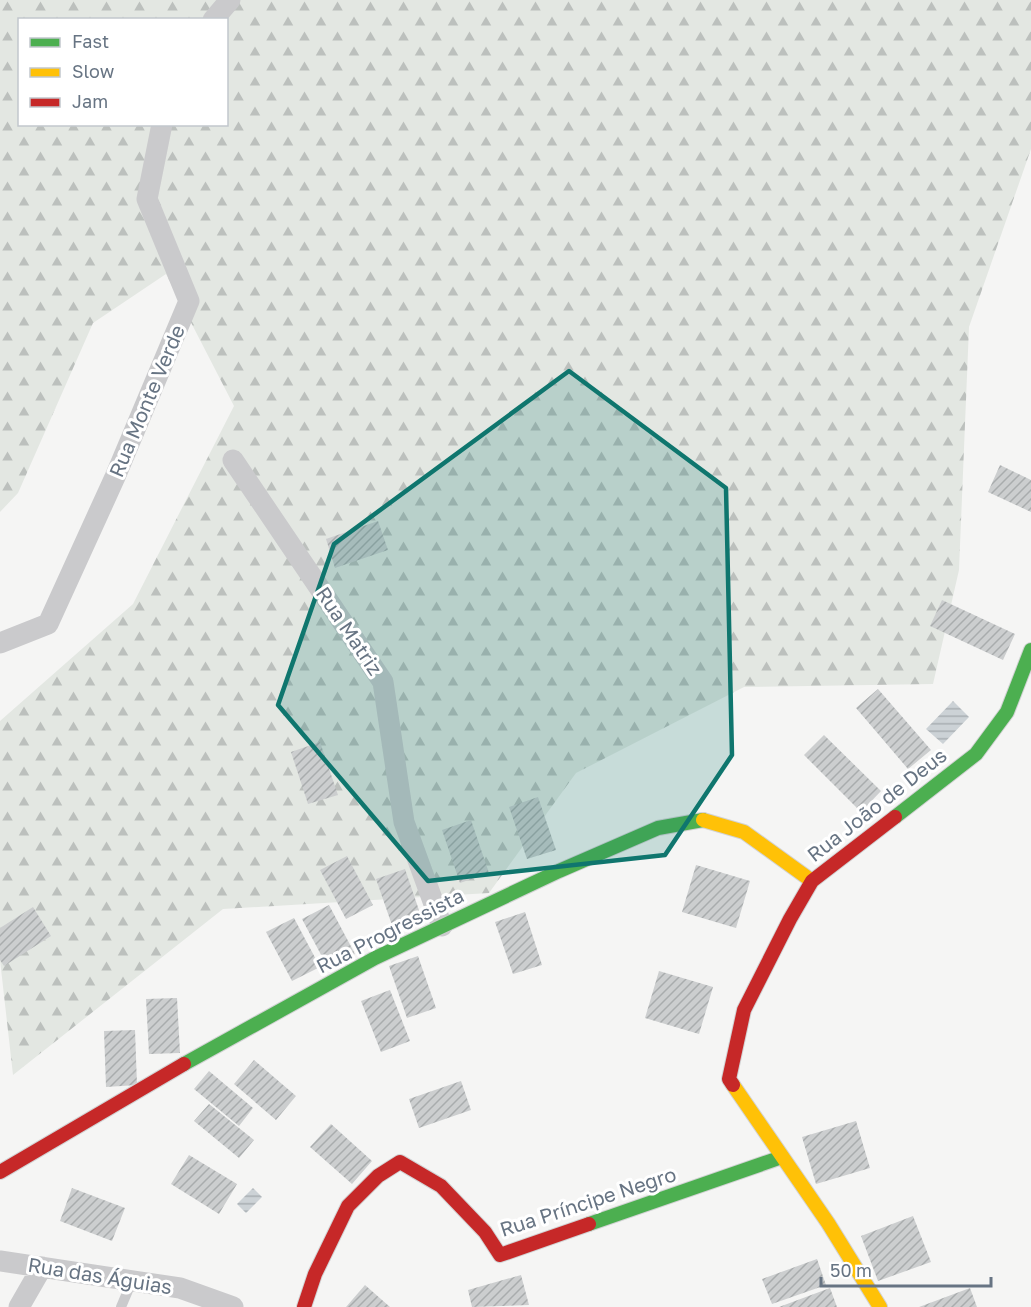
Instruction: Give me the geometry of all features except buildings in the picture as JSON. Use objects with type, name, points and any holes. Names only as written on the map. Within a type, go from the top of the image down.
[{"type":"street","points":[[215,18],[230,0]]},
{"type":"street","name":"Rua Monte Verde","points":[[0,643],[48,624],[115,477],[189,300],[147,199],[162,126]]},
{"type":"street","name":"Rua Matriz","points":[[233,460],[383,682],[404,822],[442,926]]},
{"type":"street","name":"Rua João de Deus","points":[[880,1307],[828,1223],[729,1078],[744,1010],[812,881],[976,754],[1007,712],[1031,650]]},
{"type":"street","name":"Rua Progressista","points":[[0,1172],[189,1061],[375,958],[559,871],[658,828],[704,820],[744,832],[812,881]]},
{"type":"street","name":"Rua Príncipe Negro","points":[[304,1307],[315,1274],[348,1206],[378,1176],[400,1162],[441,1185],[485,1232],[500,1255],[782,1156]]},
{"type":"street","name":"Rua das Águias","points":[[0,1261],[180,1288],[233,1307]]},
{"type":"street","points":[[19,1307],[42,1267]]},
{"type":"lane","points":[[121,1307],[132,1281]]},
{"type":"highlighted area","points":[[569,371],[726,488],[732,755],[665,855],[428,881],[278,705],[334,544]]},
{"type":"green space","points":[[0,0],[1031,0],[1031,149],[969,327],[959,570],[933,684],[744,687],[576,773],[489,893],[223,909],[13,1075],[0,960],[0,721],[133,604],[234,406],[166,274],[93,323],[18,493],[0,512]]},
{"type":"shaded area","points":[[953,701],[969,717],[943,744],[926,729]]},
{"type":"shaded area","points":[[253,1188],[262,1197],[246,1213],[237,1204]]},
{"type":"traffic: fast","points":[[895,817],[976,754],[1007,712],[1031,650]]},
{"type":"traffic: fast","points":[[184,1064],[375,958],[559,871],[658,828],[703,820]]},
{"type":"traffic: fast","points":[[589,1224],[782,1157]]},
{"type":"traffic: slow","points":[[703,820],[744,832],[812,881]]},
{"type":"traffic: slow","points":[[733,1085],[828,1223],[880,1307]]},
{"type":"traffic: jam","points":[[733,1085],[729,1079],[744,1010],[812,881],[895,817]]},
{"type":"traffic: jam","points":[[0,1172],[184,1064]]},
{"type":"traffic: jam","points":[[304,1307],[315,1274],[348,1206],[378,1176],[400,1162],[441,1186],[485,1232],[500,1255],[589,1224]]}]
